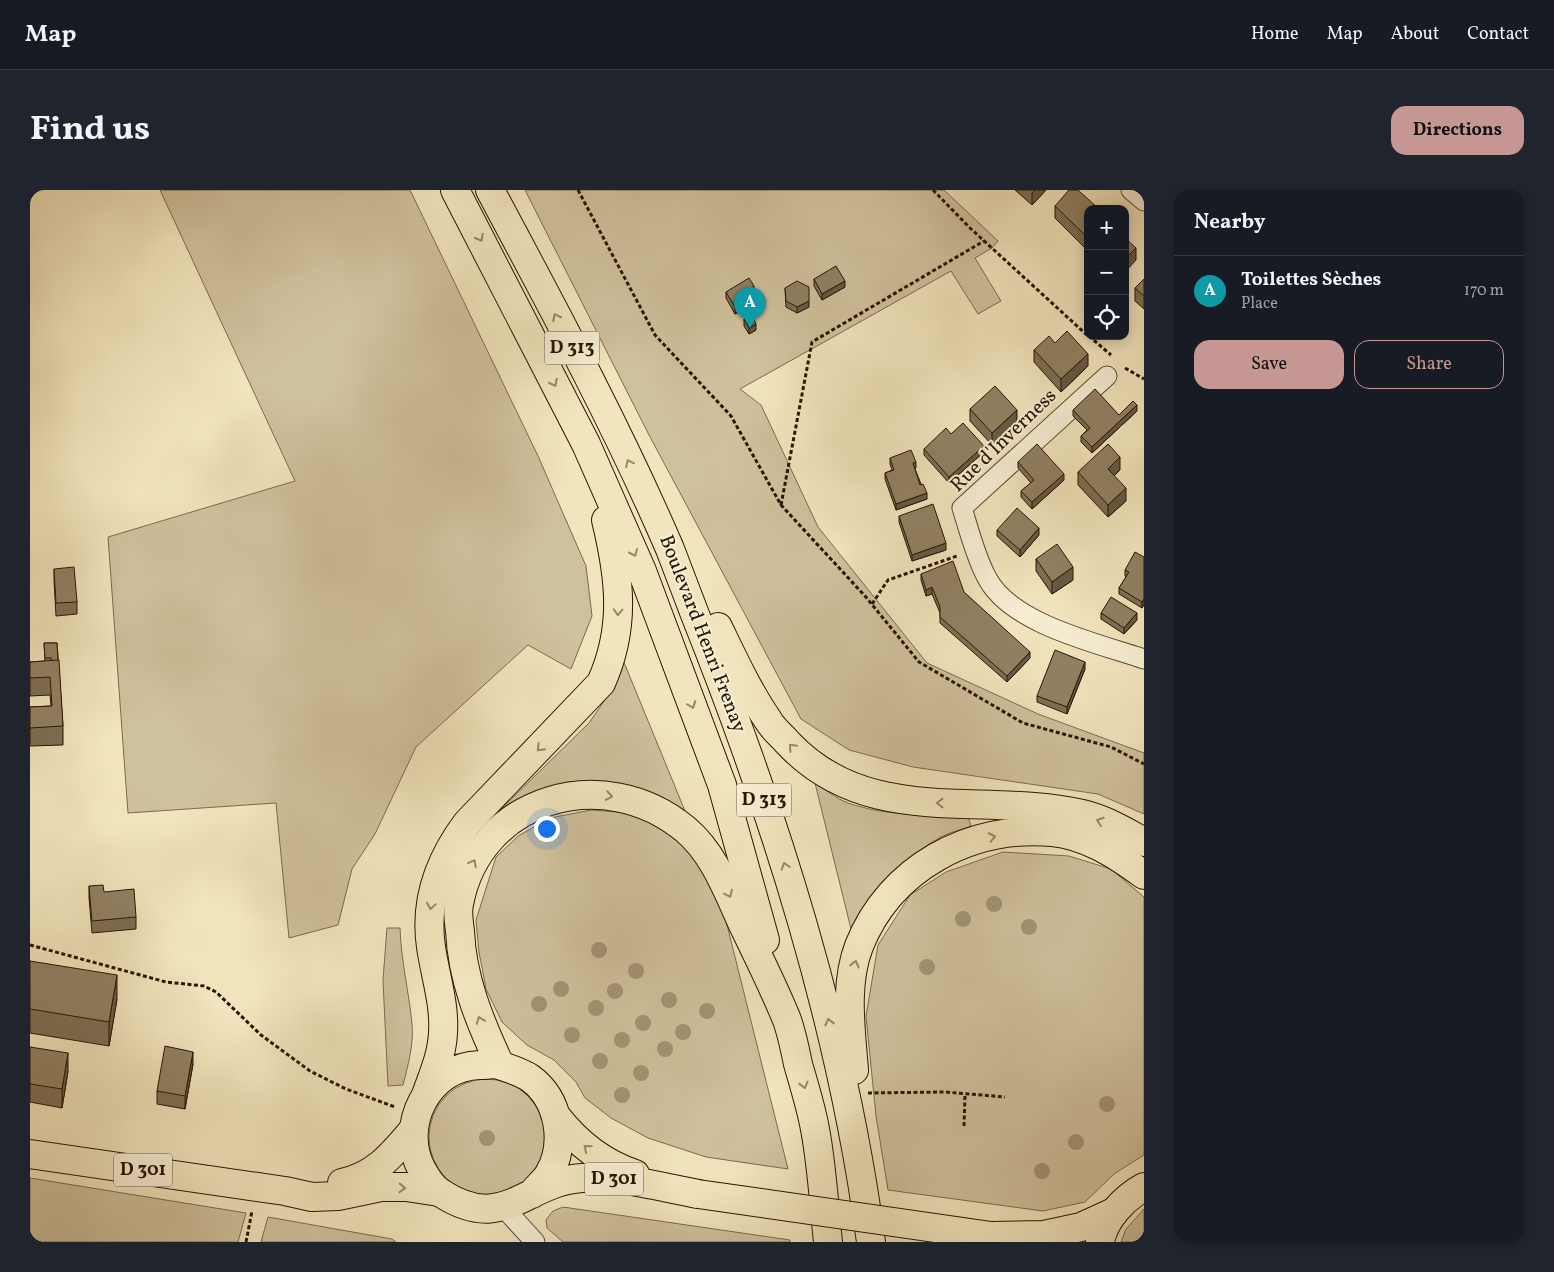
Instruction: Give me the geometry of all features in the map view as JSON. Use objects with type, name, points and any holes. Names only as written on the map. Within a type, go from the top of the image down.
[{"type":"main road","name":"Boulevard Henri Frenay","points":[[455,190],[586,444],[642,571],[722,785],[787,1021]]},
{"type":"main road","name":"Boulevard Henri Frenay","points":[[490,190],[604,411],[650,506],[720,677],[772,823],[852,1099]]},
{"type":"main road","points":[[419,1112],[442,1078],[469,1065],[500,1065],[530,1078],[551,1103],[556,1117],[559,1142],[549,1173],[532,1194],[504,1208],[476,1209],[462,1206],[439,1192],[429,1182],[416,1159],[419,1112],[440,1055],[443,1031],[439,984],[431,945],[430,910],[437,874],[450,845],[467,823],[583,704],[600,683],[610,662],[619,614],[616,563],[586,444]]},
{"type":"main road","points":[[650,506],[668,530],[741,673],[769,722],[806,761],[838,782],[872,794],[917,803],[960,802],[1025,806],[1083,814],[1116,826],[1144,842]]},
{"type":"main road","points":[[500,1065],[480,1022],[461,958],[458,907],[466,876],[482,847],[505,824],[532,806],[573,794],[605,794],[643,803],[686,830],[710,858],[729,893],[787,1021]]},
{"type":"main road","points":[[871,1242],[852,1099],[850,1004],[852,976],[859,946],[891,896],[915,872],[934,857],[961,844],[1020,832],[1053,832],[1088,841],[1117,855],[1144,875]]},
{"type":"main road","name":"D 313","points":[[787,1021],[815,1129],[828,1242]]},
{"type":"main road","name":"D 301","points":[[285,1191],[345,1182],[365,1176],[385,1162],[419,1112]]},
{"type":"main road","name":"D 301","points":[[556,1117],[587,1150],[606,1162],[698,1194]]},
{"type":"main road","name":"D 301","points":[[30,1154],[285,1191],[312,1197],[338,1196],[381,1187],[406,1187],[439,1192]]},
{"type":"main road","name":"D 301","points":[[532,1194],[560,1182],[594,1178],[628,1181],[698,1194],[998,1239],[1044,1234],[1081,1227],[1114,1212]]},
{"type":"main road","points":[[1100,1242],[1114,1212],[1132,1194],[1144,1187]]},
{"type":"street","points":[[1132,190],[1144,201]]},
{"type":"street","name":"Rue d'Inverness","points":[[1106,376],[962,508],[986,577],[1007,603],[1046,624],[1144,659]]},
{"type":"street","points":[[504,1208],[535,1242]]},
{"type":"path","points":[[578,190],[655,335],[731,416],[781,505],[872,604],[919,662],[1024,723],[1111,747],[1144,764]]},
{"type":"path","points":[[932,190],[984,241],[1084,332]]},
{"type":"path","points":[[781,505],[812,342],[984,241]]},
{"type":"path","points":[[872,604],[888,580],[976,549]]},
{"type":"path","points":[[30,945],[166,982],[204,986],[216,992],[261,1036],[310,1071],[346,1089],[388,1105],[419,1112]]},
{"type":"path","points":[[964,1126],[965,1094]]},
{"type":"path","points":[[852,1099],[965,1094],[1005,1097]]},
{"type":"path","points":[[246,1242],[256,1187]]},
{"type":"shaded area","points":[[160,190],[410,190],[538,456],[586,566],[592,616],[571,669],[528,645],[416,747],[375,834],[352,869],[338,925],[289,938],[276,803],[128,813],[108,537],[295,481]]},
{"type":"shaded area","points":[[525,190],[944,190],[998,241],[992,248],[975,258],[1001,301],[978,314],[951,271],[740,389],[761,405],[818,527],[927,663],[1038,714],[1144,753],[1144,814],[1098,794],[913,767],[849,750],[801,719],[649,435]]},
{"type":"shaded area","points":[[623,660],[685,811],[649,793],[604,783],[564,785],[529,794],[494,816],[589,723],[611,691]]},
{"type":"shaded area","points":[[815,783],[848,803],[892,813],[937,815],[967,813],[971,826],[941,837],[914,855],[891,878],[851,929]]},
{"type":"shaded area","points":[[591,810],[631,813],[656,823],[702,862],[722,905],[788,1169],[706,1157],[648,1138],[611,1118],[585,1098],[576,1082],[554,1060],[527,1045],[502,1022],[486,989],[479,952],[476,920],[496,857],[518,836],[550,818]]},
{"type":"shaded area","points":[[1003,852],[1069,856],[1111,869],[1144,897],[1144,1155],[1114,1174],[1085,1202],[1043,1211],[888,1190],[876,1116],[866,1016],[878,945],[910,895],[946,872]]},
{"type":"shaded area","points":[[387,928],[400,928],[412,1032],[410,1054],[403,1085],[388,1086],[383,980]]},
{"type":"shaded area","points":[[487,1079],[509,1084],[528,1096],[540,1115],[545,1137],[540,1159],[528,1178],[509,1190],[487,1195],[465,1190],[446,1178],[434,1159],[429,1137],[434,1115],[446,1096],[465,1084]]},
{"type":"shaded area","points":[[30,1178],[246,1213],[238,1242],[30,1242]]},
{"type":"shaded area","points":[[563,1207],[790,1240],[790,1242],[563,1242],[547,1228],[546,1220],[553,1211]]},
{"type":"shaded area","points":[[1144,1209],[1144,1242],[1121,1242],[1126,1229]]},
{"type":"shaded area","points":[[268,1217],[392,1239],[396,1242],[261,1242]]},
{"type":"building","points":[[1069,190],[1078,190],[1095,205],[1084,205],[1084,234],[1055,206]]},
{"type":"building","points":[[1129,242],[1136,248],[1129,255]]},
{"type":"building","points":[[836,266],[845,281],[822,294],[814,279]]},
{"type":"building","points":[[749,278],[754,286],[748,290],[752,297],[735,307],[726,292]]},
{"type":"building","points":[[1144,279],[1144,296],[1135,288]]},
{"type":"building","points":[[797,281],[809,287],[809,301],[797,307],[786,301],[785,288]]},
{"type":"building","points":[[752,315],[756,324],[749,328],[744,319]]},
{"type":"building","points":[[1067,331],[1088,354],[1061,379],[1034,350],[1049,336],[1055,343]]},
{"type":"building","points":[[995,386],[1017,410],[992,433],[970,409]]},
{"type":"building","points":[[1095,389],[1119,415],[1133,401],[1137,405],[1092,447],[1081,436],[1090,428],[1073,410]]},
{"type":"building","points":[[963,423],[984,446],[949,477],[924,449],[946,428],[951,434]]},
{"type":"building","points":[[1037,444],[1064,474],[1032,502],[1021,491],[1034,480],[1018,462]]},
{"type":"building","points":[[1108,444],[1120,457],[1108,469],[1126,488],[1108,505],[1078,472]]},
{"type":"building","points":[[911,450],[916,462],[913,463],[920,485],[923,484],[927,493],[896,504],[885,473],[894,470],[890,458]]},
{"type":"building","points":[[933,504],[946,543],[912,555],[899,516]]},
{"type":"building","points":[[1017,508],[1039,528],[1020,550],[997,530]]},
{"type":"building","points":[[1057,544],[1073,567],[1052,582],[1036,559]]},
{"type":"building","points":[[1135,552],[1144,557],[1144,599],[1142,602],[1119,588],[1129,572],[1125,570]]},
{"type":"building","points":[[953,561],[964,592],[1030,652],[1007,676],[940,617],[940,607],[932,587],[926,590],[921,574]]},
{"type":"building","points":[[74,567],[77,602],[56,603],[54,569]]},
{"type":"building","points":[[1111,597],[1137,613],[1124,628],[1101,613]]},
{"type":"building","points":[[44,643],[57,643],[58,661],[45,658]]},
{"type":"building","points":[[1055,650],[1085,662],[1067,707],[1037,696]]},
{"type":"building","points":[[59,660],[63,726],[30,728],[30,707],[52,706],[50,677],[30,678],[30,662]]},
{"type":"building","points":[[103,885],[104,892],[134,889],[136,917],[92,921],[89,886]]},
{"type":"building","points":[[30,961],[117,975],[109,1022],[30,1009]]},
{"type":"building","points":[[165,1046],[193,1052],[185,1096],[157,1091]]},
{"type":"building","points":[[30,1047],[68,1053],[62,1089],[30,1084]]},
{"type":"place","name":"Toilettes Sèches","points":[[750,328]]}]
